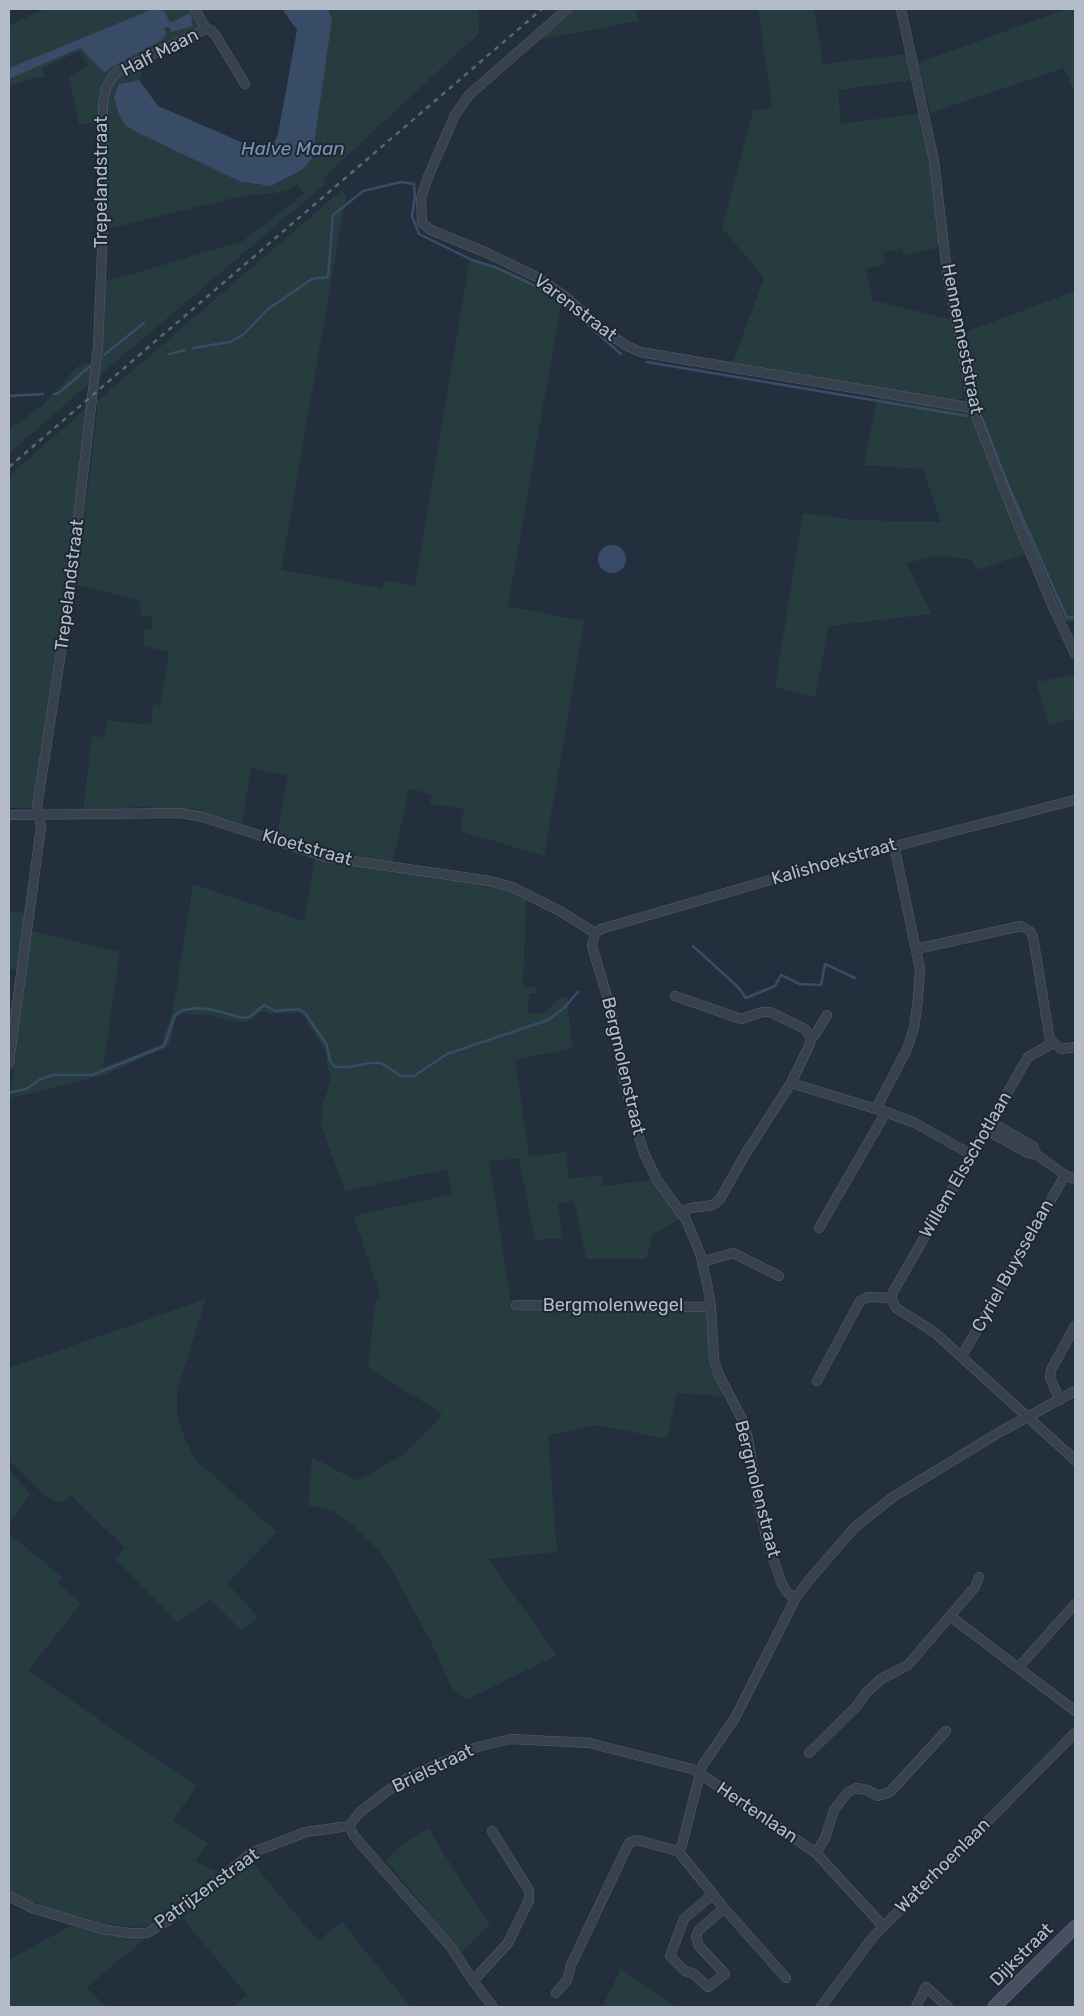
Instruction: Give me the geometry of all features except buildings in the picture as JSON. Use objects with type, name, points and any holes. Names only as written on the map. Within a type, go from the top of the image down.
[{"type":"main road","name":"Dijkstraat","points":[[994,2007],[1075,1927]]},
{"type":"street","name":"Varenstraat","points":[[567,9],[470,95],[460,108],[439,150],[421,198],[422,223],[431,230],[487,253],[540,278],[566,297],[600,328],[625,345],[640,352],[973,408]]},
{"type":"street","name":"Hennenneststraat","points":[[901,9],[934,161],[947,272],[973,408],[1012,509],[1075,654]]},
{"type":"street","name":"Half Maan","points":[[197,13],[206,29]]},
{"type":"street","name":"Half Maan","points":[[102,104],[106,88],[113,76],[120,70],[206,29],[211,30],[216,36],[245,84]]},
{"type":"street","name":"Trepelandstraat","points":[[9,1063],[41,827],[37,807],[66,620],[98,347],[103,229],[102,104]]},
{"type":"street","name":"Kalishoekstraat","points":[[595,933],[629,921],[894,845],[1075,800]]},
{"type":"street","name":"Kloetstraat","points":[[9,814],[180,813],[203,817],[326,857],[490,881],[512,887],[560,911],[595,933]]},
{"type":"street","points":[[876,1108],[907,1049],[914,1028],[918,999],[920,969],[894,845]]},
{"type":"street","points":[[916,949],[1021,926],[1029,930],[1033,937],[1050,1040],[1061,1049],[1075,1047]]},
{"type":"street","name":"Bergmolenstraat","points":[[595,933],[592,946],[609,1000],[623,1077],[644,1153],[657,1180],[681,1212],[692,1233],[702,1262],[711,1307],[714,1359],[718,1373],[742,1420],[748,1438],[761,1515],[781,1582],[786,1591],[795,1599]]},
{"type":"street","points":[[675,996],[741,1019],[762,1012],[770,1012],[805,1029],[811,1037],[810,1044],[791,1083],[746,1153],[720,1199],[714,1205],[697,1206],[681,1212]]},
{"type":"street","points":[[811,1037],[815,1035],[828,1015]]},
{"type":"street","name":"Willem Elsschotlaan","points":[[892,1298],[893,1292],[1028,1056],[1048,1046],[1050,1040]]},
{"type":"street","points":[[791,1083],[876,1108],[915,1123],[972,1155]]},
{"type":"street","points":[[819,1228],[886,1112]]},
{"type":"street","points":[[989,1126],[1028,1153],[1036,1154],[1065,1175],[1075,1179]]},
{"type":"street","name":"Cyriel Buysselaan","points":[[962,1356],[1065,1175]]},
{"type":"street","points":[[702,1262],[733,1253],[779,1276]]},
{"type":"street","points":[[817,1381],[860,1301],[868,1297],[892,1298],[896,1308],[934,1332],[1075,1460]]},
{"type":"street","name":"Bergmolenwegel","points":[[516,1306],[711,1307]]},
{"type":"street","points":[[1060,1400],[1050,1378],[1051,1370],[1075,1326]]},
{"type":"street","points":[[678,1851],[682,1845],[702,1766],[735,1718],[795,1599],[855,1527],[873,1511],[918,1480],[1075,1391]]},
{"type":"street","points":[[810,1753],[881,1679],[908,1665],[975,1587],[979,1577]]},
{"type":"street","points":[[1018,1668],[1075,1604]]},
{"type":"street","points":[[950,1616],[1075,1711]]},
{"type":"street","name":"Hertenlaan","points":[[816,1853],[825,1838],[834,1810],[847,1793],[856,1788],[867,1790],[878,1796],[890,1792],[946,1731]]},
{"type":"street","name":"Waterhoenlaan","points":[[821,2007],[883,1926],[1075,1733]]},
{"type":"street","name":"Brielstraat","points":[[349,1826],[360,1812],[409,1777],[477,1747],[511,1739],[589,1743],[692,1769],[699,1773]]},
{"type":"street","name":"Hertenlaan","points":[[699,1773],[816,1853],[883,1926]]},
{"type":"street","points":[[349,1826],[354,1836],[451,1947],[493,2007]]},
{"type":"street","name":"Patrijzenstraat","points":[[9,1896],[32,1908],[102,1929],[128,1933],[147,1932],[169,1920],[251,1853],[306,1832],[349,1826]]},
{"type":"street","points":[[473,1981],[508,1943],[529,1900],[529,1891],[492,1831]]},
{"type":"street","points":[[556,1993],[567,1980],[570,1965],[629,1843],[637,1840],[678,1851],[724,1908],[786,1978]]},
{"type":"street","points":[[713,1894],[684,1918],[670,1956],[685,1971],[694,1974],[708,1988],[725,1974],[699,1946],[696,1936],[699,1930],[724,1908]]},
{"type":"street","points":[[916,2007],[926,1987],[948,2007]]},
{"type":"green space","points":[[45,9],[192,9],[200,27],[198,30],[119,68],[107,78],[103,86],[98,123],[79,124],[69,76],[89,66],[79,51],[42,69],[45,77],[36,77],[9,86],[9,25]]},
{"type":"green space","points":[[328,9],[478,9],[479,33],[322,179],[325,184],[99,376],[102,354],[105,282],[243,241],[305,193],[297,184],[286,191],[250,194],[108,229],[108,115],[105,106],[107,93],[116,78],[138,65],[142,73],[139,80],[119,84],[118,112],[125,125],[241,182],[258,185],[279,183],[302,170],[332,19]]},
{"type":"green space","points":[[572,9],[636,9],[638,21],[538,40]]},
{"type":"green space","points":[[758,9],[820,9],[814,10],[823,64],[907,54],[913,80],[838,90],[841,124],[921,113],[930,159],[940,243],[937,248],[904,255],[902,248],[883,252],[885,264],[866,269],[872,300],[952,320],[963,392],[963,397],[958,401],[733,362],[764,278],[722,228],[753,111],[772,108]]},
{"type":"green space","points":[[1066,9],[1075,9],[1075,95],[1064,68],[931,113],[918,63]]},
{"type":"green space","points":[[342,190],[346,196],[281,570],[382,588],[385,580],[415,586],[470,258],[495,265],[526,279],[561,304],[508,606],[584,621],[544,856],[460,831],[464,809],[430,804],[432,794],[409,789],[393,862],[318,849],[277,835],[288,776],[251,768],[242,823],[194,809],[140,807],[83,810],[92,736],[105,737],[107,720],[151,725],[153,704],[160,705],[169,652],[143,646],[145,629],[152,629],[152,616],[141,616],[139,600],[76,585],[97,415],[97,401]]},
{"type":"green space","points":[[1075,291],[1075,621],[1065,622],[988,431],[975,387],[966,332]]},
{"type":"green space","points":[[86,362],[93,365],[91,382],[9,453],[9,429],[42,406],[76,368]]},
{"type":"green space","points":[[877,397],[964,410],[969,413],[1027,553],[977,570],[971,560],[938,555],[907,563],[931,614],[829,626],[815,697],[775,687],[803,513],[853,520],[941,522],[923,469],[864,465]]},
{"type":"green space","points":[[90,405],[34,808],[9,808],[9,476]]},
{"type":"green space","points":[[1075,675],[1075,718],[1049,725],[1036,682]]},
{"type":"green space","points":[[315,857],[494,886],[526,898],[523,987],[536,987],[536,993],[529,993],[528,1013],[545,1013],[560,998],[567,996],[572,1048],[515,1060],[529,1157],[566,1152],[569,1179],[601,1175],[603,1186],[653,1180],[682,1218],[653,1234],[646,1259],[586,1259],[574,1200],[558,1204],[562,1238],[535,1240],[519,1159],[489,1160],[512,1309],[707,1308],[709,1360],[725,1396],[677,1393],[667,1439],[597,1425],[548,1435],[557,1552],[488,1559],[557,1655],[466,1700],[452,1688],[433,1646],[381,1553],[350,1523],[334,1511],[308,1505],[312,1457],[355,1480],[369,1475],[402,1455],[432,1427],[442,1414],[368,1367],[375,1302],[381,1298],[354,1216],[452,1194],[447,1169],[345,1191],[321,1125],[323,1103],[331,1080],[326,1052],[303,1015],[297,1013],[272,1014],[261,1011],[246,1022],[236,1022],[209,1015],[182,1014],[176,1018],[169,1046],[104,1075],[10,1098],[31,931],[120,952],[103,1068],[161,1044],[173,1011],[193,884],[304,921]]},
{"type":"green space","points":[[9,912],[27,913],[17,969],[9,969]]},
{"type":"green space","points":[[206,1299],[177,1390],[177,1414],[185,1440],[197,1461],[277,1532],[227,1583],[258,1617],[242,1631],[210,1599],[178,1623],[115,1559],[125,1548],[72,1496],[60,1503],[55,1501],[43,1494],[9,1460],[9,1368]]},
{"type":"green space","points":[[9,1471],[30,1493],[9,1525]]},
{"type":"green space","points":[[9,1533],[63,1578],[56,1582],[81,1603],[28,1671],[197,1786],[173,1820],[208,1843],[195,1861],[218,1872],[164,1917],[150,1925],[138,1928],[97,1922],[19,1897],[9,1890]]},
{"type":"green space","points":[[428,1829],[490,1925],[461,1952],[386,1860],[404,1843]]},
{"type":"green space","points":[[250,1860],[318,1941],[342,1922],[411,2007],[233,2007],[247,1995],[182,1918]]},
{"type":"green space","points":[[70,1926],[127,1938],[147,1937],[86,1988],[107,2007],[9,2007],[9,1960]]},
{"type":"green space","points":[[621,1969],[675,2007],[602,2007]]},
{"type":"water","points":[[153,9],[163,9],[170,23],[190,13],[193,26],[172,32],[169,27],[164,28],[167,34],[160,41],[105,73],[80,48],[9,79],[9,69],[19,64]]},
{"type":"water","name":"Halve Maan","points":[[282,9],[328,9],[332,19],[312,158],[302,170],[271,186],[241,182],[125,125],[118,112],[114,96],[119,84],[139,80],[158,106],[255,148],[265,149],[274,143],[278,134],[297,30]]},
{"type":"water","points":[[612,545],[622,549],[626,559],[622,569],[612,573],[602,569],[598,559],[602,549]]},
{"type":"waterway","points":[[193,348],[230,342],[244,334],[268,309],[312,279],[328,277],[333,215],[363,191],[401,182],[414,184],[415,196],[412,216],[419,234],[472,260],[497,268],[542,289],[563,303],[621,354]]},
{"type":"waterway","points":[[104,355],[144,323]]},
{"type":"waterway","points":[[169,354],[185,350]]},
{"type":"waterway","points":[[647,362],[967,416]]},
{"type":"waterway","points":[[54,394],[59,393],[90,366]]},
{"type":"waterway","points":[[9,396],[43,394]]},
{"type":"waterway","points":[[980,413],[1007,482],[1060,603],[1067,618],[1075,617]]},
{"type":"waterway","points":[[693,946],[738,987],[746,998],[775,986],[781,975],[800,984],[821,985],[825,964],[855,978]]},
{"type":"waterway","points":[[9,1093],[26,1089],[39,1080],[52,1075],[92,1075],[164,1046],[175,1015],[183,1010],[197,1008],[214,1010],[243,1018],[250,1017],[264,1005],[275,1011],[298,1009],[305,1013],[327,1045],[330,1061],[335,1067],[381,1063],[401,1076],[414,1076],[447,1054],[548,1020],[563,1009],[578,992]]},
{"type":"railway","points":[[9,467],[542,9]]}]
